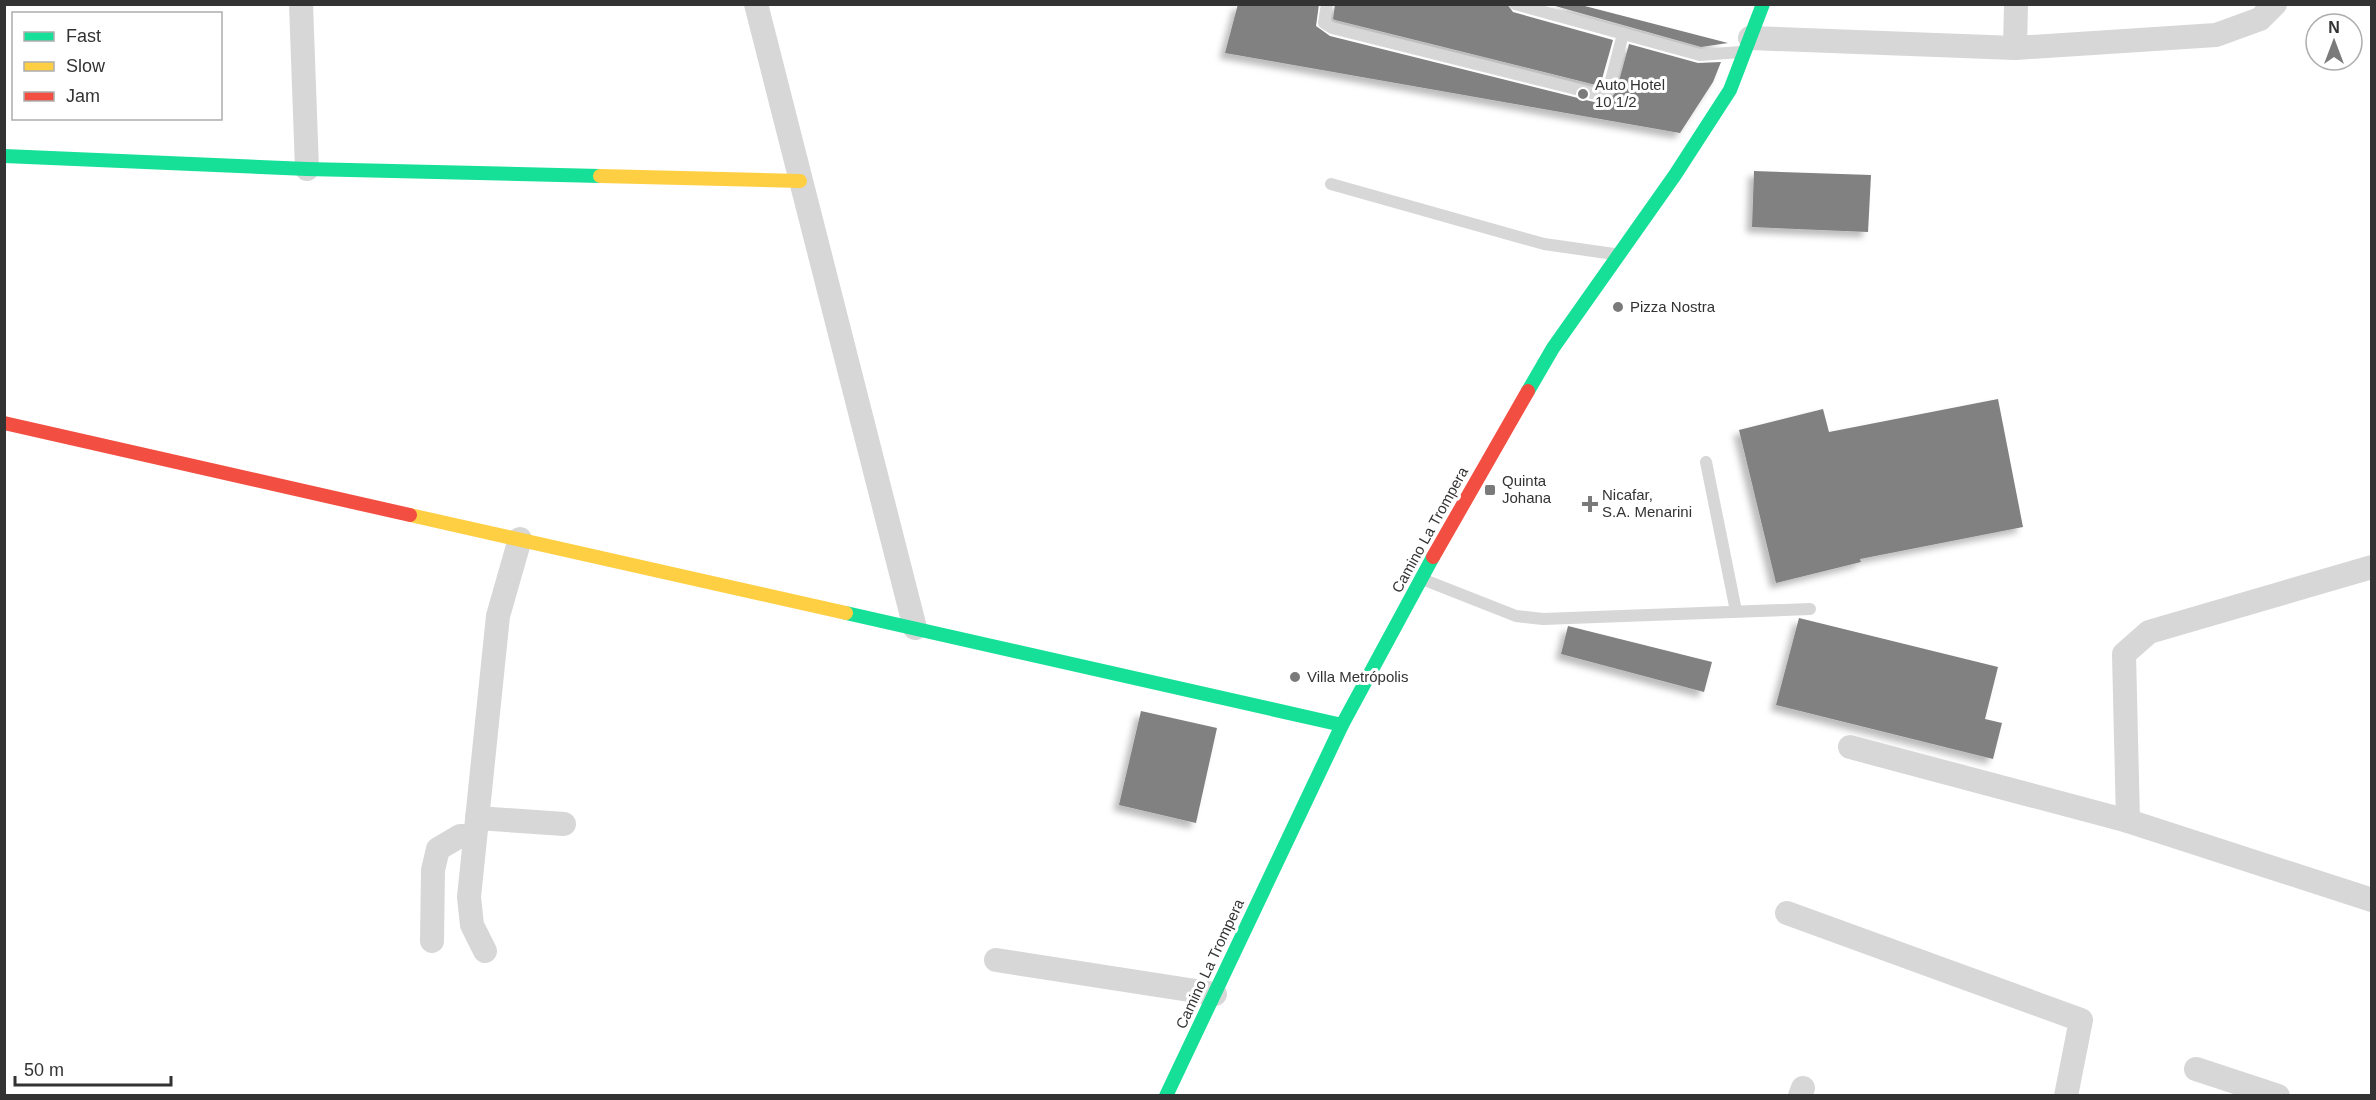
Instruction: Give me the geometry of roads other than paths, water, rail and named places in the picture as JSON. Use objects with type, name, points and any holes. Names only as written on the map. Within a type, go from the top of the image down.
[{"type":"street","points":[[301,4],[307,169]]},
{"type":"street","points":[[756,4],[915,628]]},
{"type":"street","name":"Camino La Trompera","points":[[1166,1095],[1342,725],[1421,579],[1553,348],[1675,175],[1730,90],[1763,4]]},
{"type":"street","points":[[2015,48],[2016,4]]},
{"type":"street","points":[[1748,45],[2015,48],[2216,35],[2260,19],[2274,4]]},
{"type":"street","points":[[4,156],[307,169],[800,181]]},
{"type":"street","points":[[4,423],[1342,725]]},
{"type":"street","points":[[485,951],[472,925],[469,897],[498,616],[520,539]]},
{"type":"street","points":[[2128,821],[2124,654],[2150,632],[2372,567]]},
{"type":"street","points":[[1850,747],[2128,821],[2372,900]]},
{"type":"street","points":[[432,941],[433,870],[438,849],[476,827],[564,824]]},
{"type":"street","points":[[1787,913],[2081,1020],[2066,1095]]},
{"type":"street","points":[[996,960],[1215,994]]},
{"type":"street","points":[[2196,1069],[2278,1095]]},
{"type":"lane","points":[[1327,4],[1324,22],[1332,28],[1600,95],[1606,93],[1609,88],[1623,34]]},
{"type":"lane","points":[[1515,4],[1700,55],[1748,45]]},
{"type":"lane","points":[[1331,184],[1544,244],[1618,255]]},
{"type":"lane","points":[[1706,462],[1736,611]]},
{"type":"lane","points":[[1421,579],[1516,616],[1589,619],[1810,609]]},
{"type":"place","name":"Auto Hotel 10 1/2","points":[[1583,94]]},
{"type":"place","name":"Pizza Nostra","points":[[1618,307]]},
{"type":"place","name":"Quinta Johana","points":[[1490,490]]},
{"type":"place","name":"Nicafar, S.A. Menarini","points":[[1590,504]]},
{"type":"place","name":"Villa Metrópolis","points":[[1295,677]]}]
